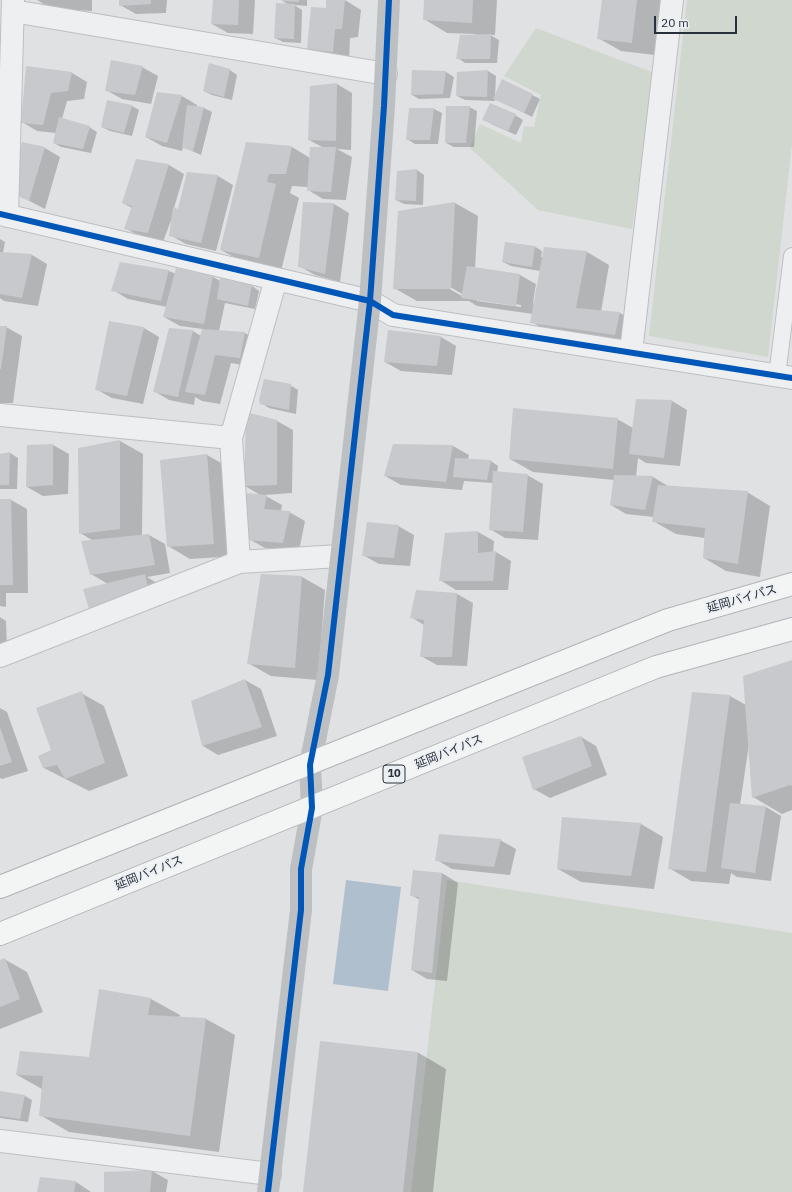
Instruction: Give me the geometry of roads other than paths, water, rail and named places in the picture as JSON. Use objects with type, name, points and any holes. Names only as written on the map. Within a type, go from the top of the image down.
[{"type":"highway","name":"延岡バイパス","points":[[0,888],[310,765],[668,620],[792,584]]},
{"type":"highway","name":"延岡バイパス","points":[[0,934],[656,667],[792,629]]},
{"type":"street","points":[[0,1141],[269,1183],[301,910],[301,869],[312,808],[310,765],[328,675],[340,556],[370,301],[386,74],[389,0]]},
{"type":"street","points":[[631,352],[672,0]]},
{"type":"street","points":[[386,74],[13,5],[3,215],[370,301],[393,315],[785,377]]},
{"type":"street","points":[[239,562],[231,438],[276,279]]},
{"type":"street","points":[[0,415],[231,438]]},
{"type":"street","points":[[0,656],[239,562],[340,556]]},
{"type":"lane","points":[[785,377],[792,256]]},
{"type":"water","points":[[346,880],[401,887],[388,991],[333,984]]}]
